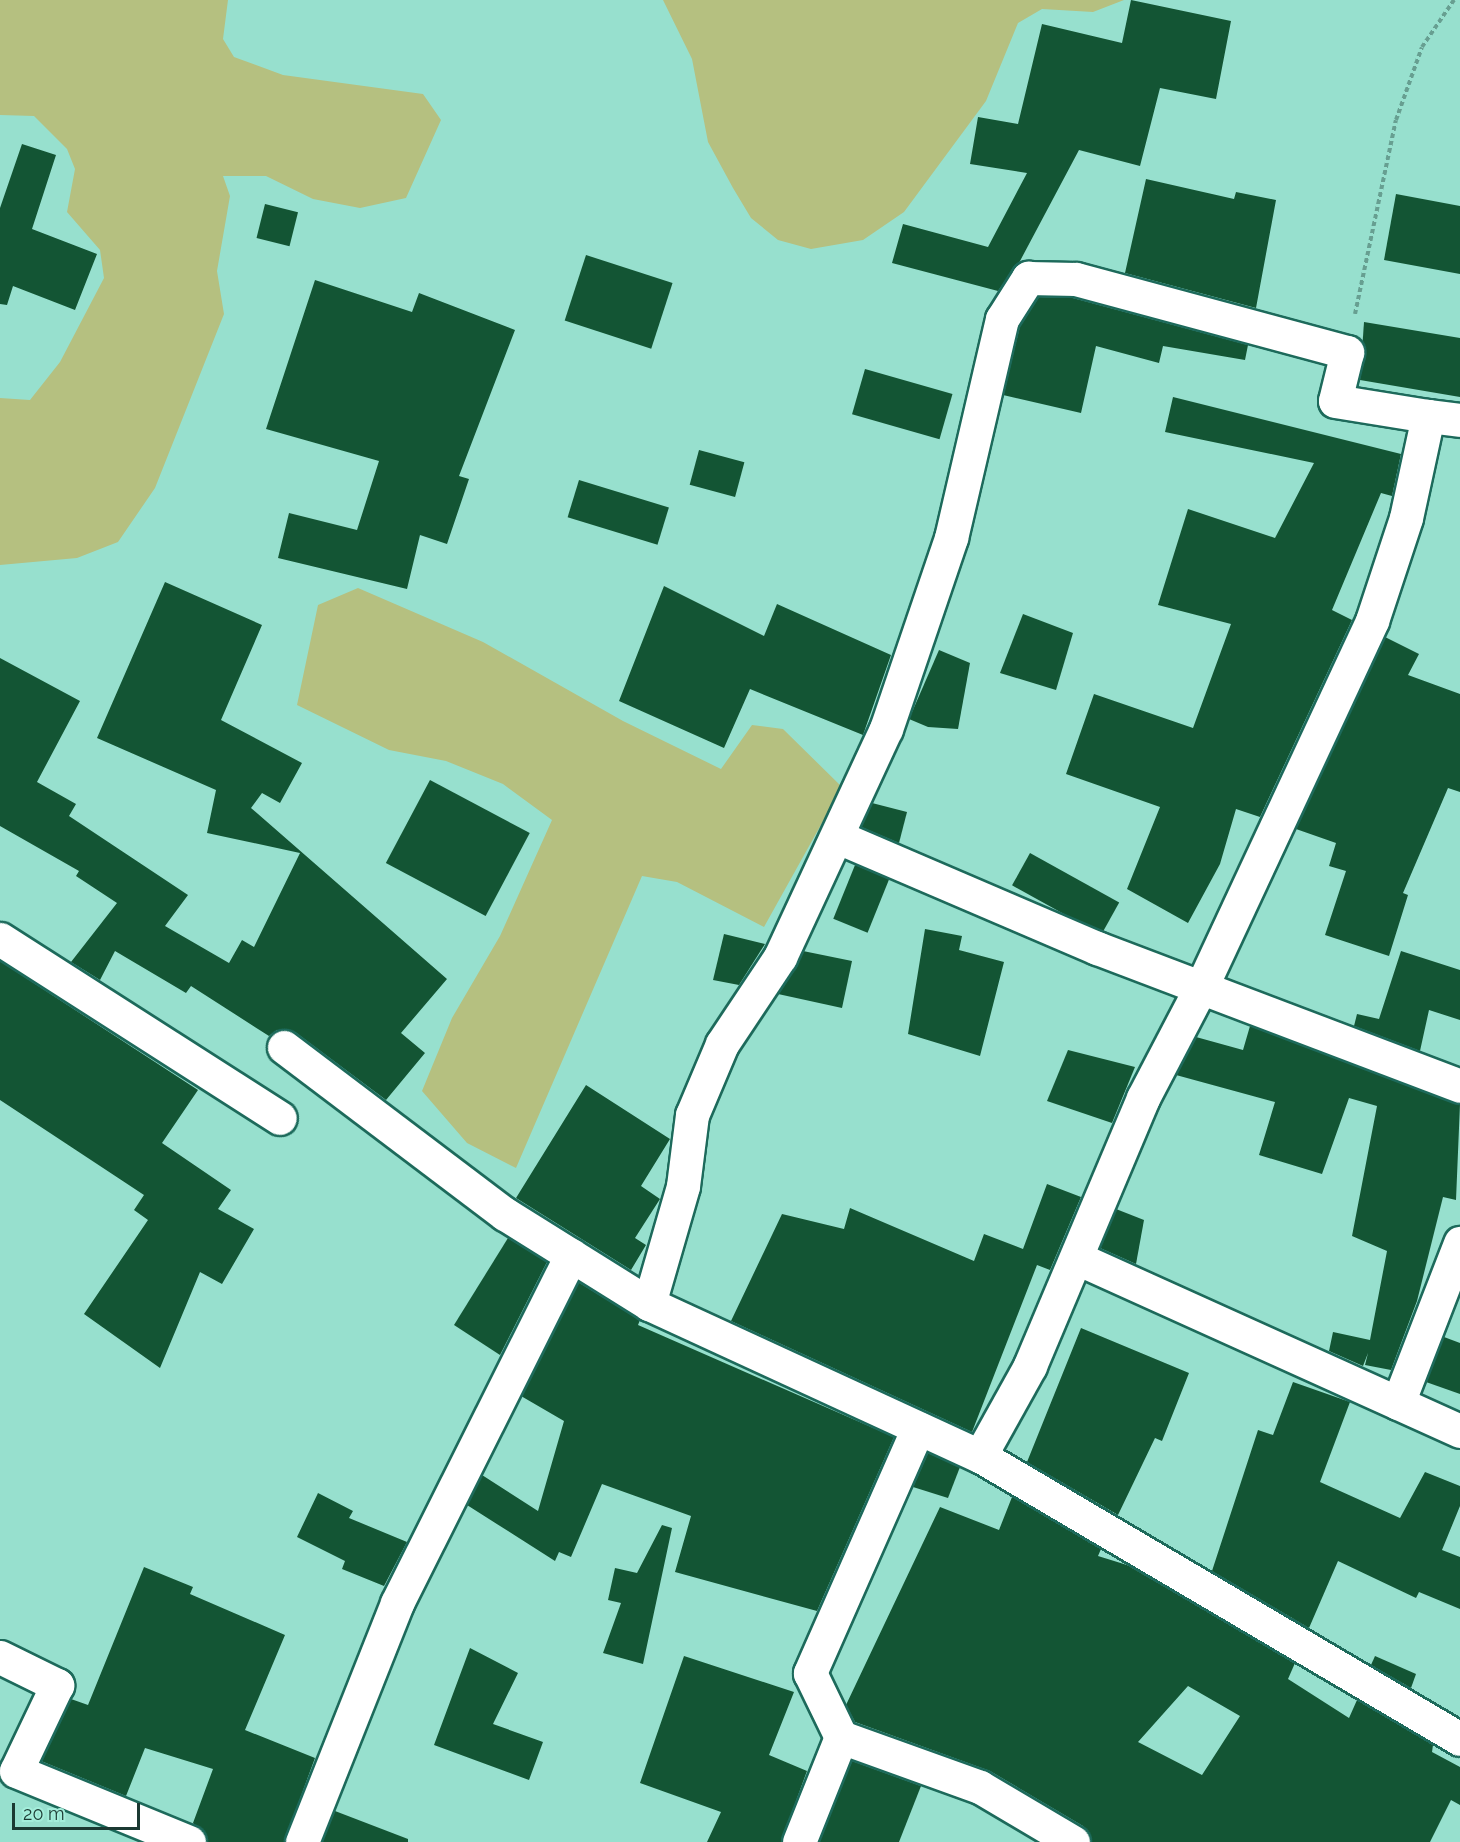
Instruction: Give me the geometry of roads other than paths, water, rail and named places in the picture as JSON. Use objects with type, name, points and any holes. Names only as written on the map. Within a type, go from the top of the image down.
[{"type":"street","points":[[649,1304],[683,1186],[692,1114],[722,1044],[780,957],[838,837],[911,665],[951,538],[1002,319],[1028,278],[1076,279],[1347,352],[1335,401],[1444,418],[1406,518],[1372,621],[1201,987],[1143,1098],[1079,1258],[1030,1366],[980,1456]]},
{"type":"street","points":[[838,837],[1201,987],[1460,1086]]},
{"type":"street","points":[[0,939],[280,1118]]},
{"type":"street","points":[[284,1047],[505,1214],[649,1304],[980,1456],[1460,1738]]},
{"type":"street","points":[[1398,1403],[1460,1243]]},
{"type":"street","points":[[302,1842],[397,1603],[571,1255]]},
{"type":"street","points":[[1079,1258],[1460,1431]]},
{"type":"street","points":[[918,1428],[810,1673],[842,1737],[980,1787],[1073,1842]]},
{"type":"street","points":[[0,1657],[57,1685],[16,1771],[189,1842]]},
{"type":"street","points":[[799,1842],[842,1737]]}]
